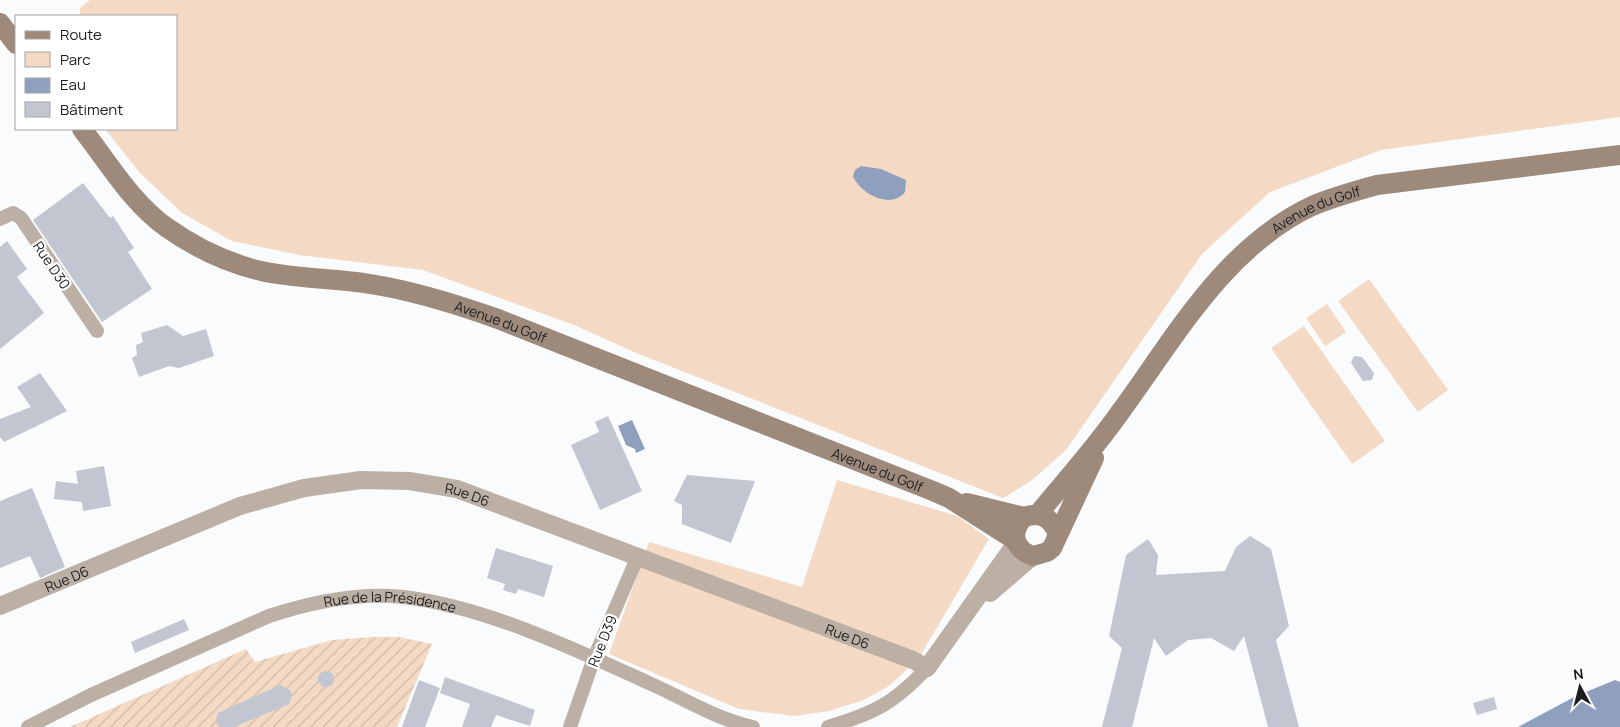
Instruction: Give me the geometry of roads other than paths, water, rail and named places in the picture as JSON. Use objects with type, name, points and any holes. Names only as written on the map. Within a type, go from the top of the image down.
[{"type":"main road","points":[[0,23],[15,43]]},
{"type":"main road","name":"Avenue du Golf","points":[[83,130],[131,195],[164,226],[211,255],[262,271],[370,284],[444,300],[498,319],[893,474],[949,498],[1016,542]]},
{"type":"main road","name":"Avenue du Golf","points":[[1107,432],[1052,548],[1047,552],[1033,556],[1020,549],[1016,542],[1015,529],[1031,516],[1107,432],[1224,271],[1259,238],[1313,206],[1346,193],[1377,186],[1620,155]]},
{"type":"main road","name":"Avenue du Golf","points":[[949,498],[1051,521],[1058,534]]},
{"type":"street","name":"Rue D30","points":[[0,219],[13,213],[21,218],[97,331]]},
{"type":"street","name":"Rue D6","points":[[0,606],[240,506],[304,488],[361,480],[409,481],[457,489],[913,660],[927,668]]},
{"type":"street","points":[[828,727],[877,710],[894,700],[927,668],[970,610],[1016,542]]},
{"type":"street","name":"Rue D39","points":[[570,727],[594,658],[638,556]]},
{"type":"street","points":[[970,610],[1033,556]]},
{"type":"street","name":"Rue de la Présidence","points":[[28,727],[91,695],[232,631],[299,606],[365,597],[402,597],[477,613],[594,658],[718,716],[752,727]]},
{"type":"water","points":[[861,166],[881,169],[906,180],[905,192],[892,200],[876,198],[869,194],[862,189],[853,176],[855,170]]},
{"type":"water","points":[[632,420],[645,449],[636,453],[635,449],[626,445],[618,426]]},
{"type":"water","points":[[1615,680],[1620,682],[1620,727],[1518,727],[1576,696]]}]
